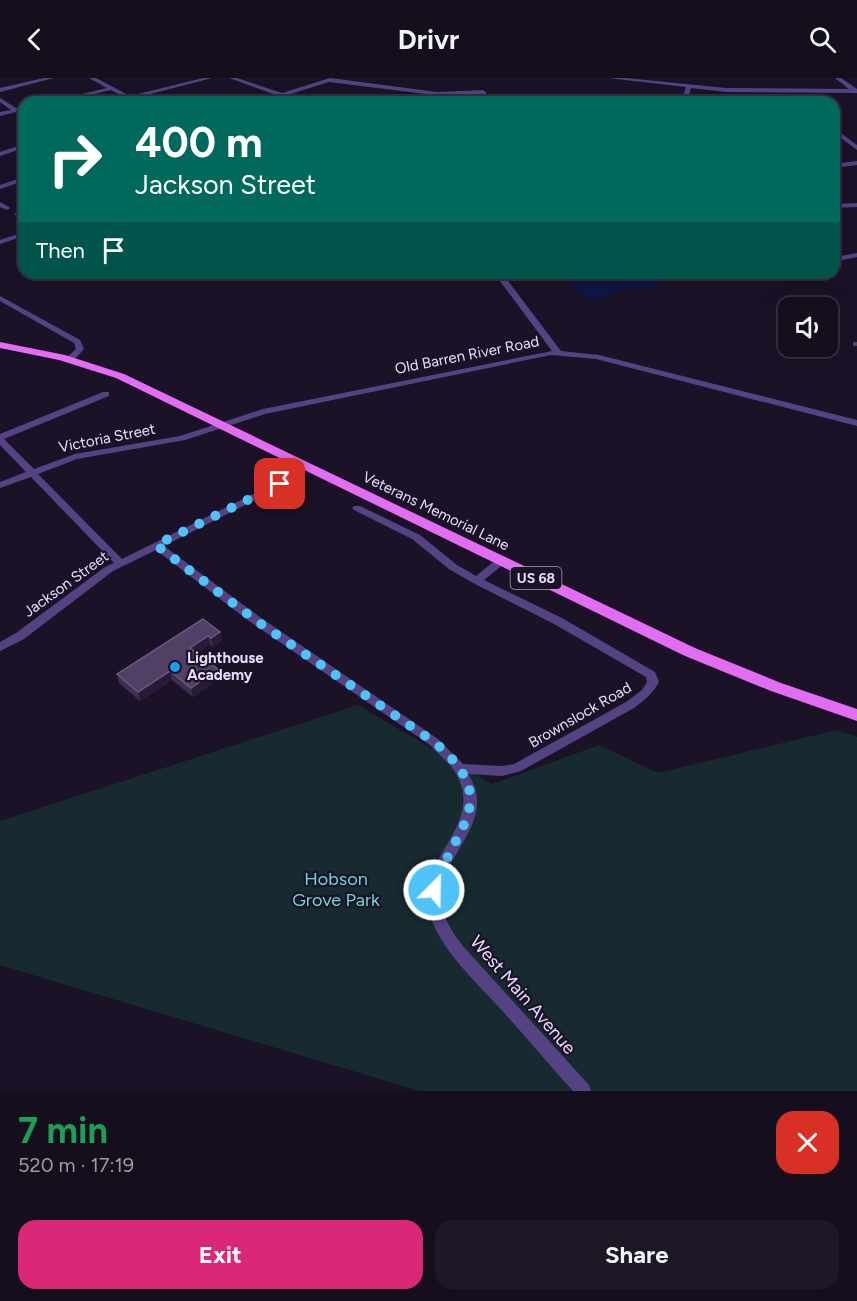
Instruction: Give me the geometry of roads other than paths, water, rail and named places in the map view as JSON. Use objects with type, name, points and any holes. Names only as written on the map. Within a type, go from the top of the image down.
[{"type":"main road","name":"Veterans Memorial Lane","points":[[0,345],[70,359],[137,383],[717,664],[857,715]]},
{"type":"street","points":[[0,90],[51,78]]},
{"type":"street","points":[[92,78],[125,96]]},
{"type":"street","points":[[137,96],[209,78]]},
{"type":"street","points":[[232,78],[284,96]]},
{"type":"street","points":[[278,96],[335,78]]},
{"type":"street","points":[[611,78],[688,87],[784,92],[856,91]]},
{"type":"street","points":[[838,78],[856,91]]},
{"type":"street","points":[[327,81],[437,94],[483,92]]},
{"type":"street","points":[[482,83],[484,96]]},
{"type":"street","points":[[686,96],[688,87]]},
{"type":"street","points":[[83,96],[110,89]]},
{"type":"street","points":[[0,100],[15,110]]},
{"type":"street","points":[[0,114],[18,109]]},
{"type":"street","points":[[840,135],[857,148]]},
{"type":"street","points":[[0,154],[18,149]]},
{"type":"street","points":[[840,165],[857,163]]},
{"type":"street","points":[[0,187],[18,181]]},
{"type":"street","points":[[840,206],[857,206]]},
{"type":"street","points":[[0,242],[18,236]]},
{"type":"street","points":[[840,258],[857,255]]},
{"type":"street","points":[[502,279],[557,352]]},
{"type":"street","points":[[0,298],[77,342],[80,349],[70,359]]},
{"type":"street","name":"Old Barren River Road","points":[[222,425],[273,410],[497,362],[557,352],[605,359],[857,423]]},
{"type":"street","points":[[106,394],[0,439],[30,473],[120,563]]},
{"type":"street","name":"Victoria Street","points":[[0,485],[75,457],[173,440],[222,425]]},
{"type":"street","name":"Jackson Street","points":[[0,647],[20,636],[97,577],[120,563],[280,484]]},
{"type":"street","points":[[357,508],[416,537],[453,567],[477,581],[501,561]]},
{"type":"street","name":"West Main Avenue","points":[[156,545],[258,622],[434,742],[460,769],[470,793],[470,807],[467,822],[438,876],[434,890],[438,918],[466,960],[583,1091]]},
{"type":"street","name":"Brownslock Road","points":[[460,769],[502,771],[517,768],[630,705],[646,693],[653,682],[649,674],[599,644],[477,581]]},
{"type":"place","name":"Lighthouse Academy","points":[[175,667]]},
{"type":"park label","name":"Hobson Grove Park","points":[[336,889]]}]
